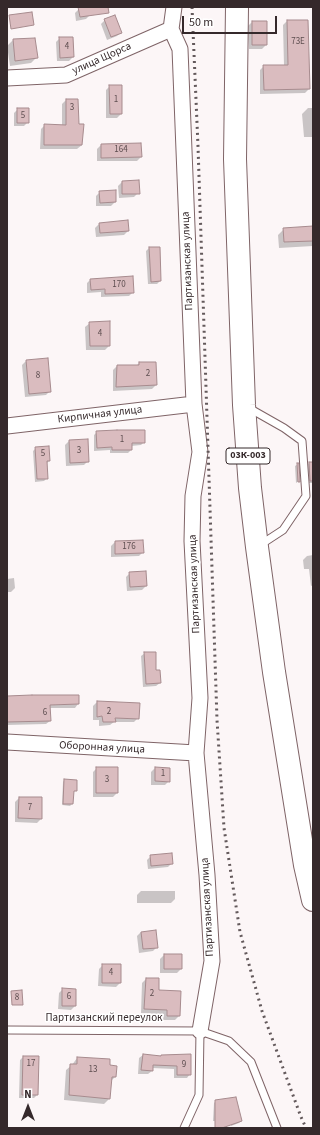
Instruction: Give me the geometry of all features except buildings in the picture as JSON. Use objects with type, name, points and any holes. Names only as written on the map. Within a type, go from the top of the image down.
[{"type":"main road","name":"03К-003","points":[[237,7],[235,159],[244,405],[250,488],[274,672],[305,865],[313,900]]},
{"type":"street","points":[[171,28],[174,7]]},
{"type":"street","name":"улица Щорса","points":[[7,78],[66,75],[171,28]]},
{"type":"street","name":"Партизанская улица","points":[[171,28],[180,49],[194,404],[200,452],[193,496],[192,541],[200,698],[196,753],[207,876],[212,961],[200,1031]]},
{"type":"street","name":"Кирпичная улица","points":[[7,426],[194,404]]},
{"type":"street","name":"Оборонная улица","points":[[7,742],[196,753]]},
{"type":"lane","points":[[244,405],[284,428],[302,441],[306,496],[282,530],[257,547]]},
{"type":"lane","name":"Партизанский переулок","points":[[7,1030],[200,1031]]},
{"type":"lane","points":[[184,1128],[200,1095],[200,1031],[229,1041],[250,1062],[277,1128]]},
{"type":"railway","points":[[192,7],[217,720],[224,828],[240,932],[262,1011],[306,1128]]}]
